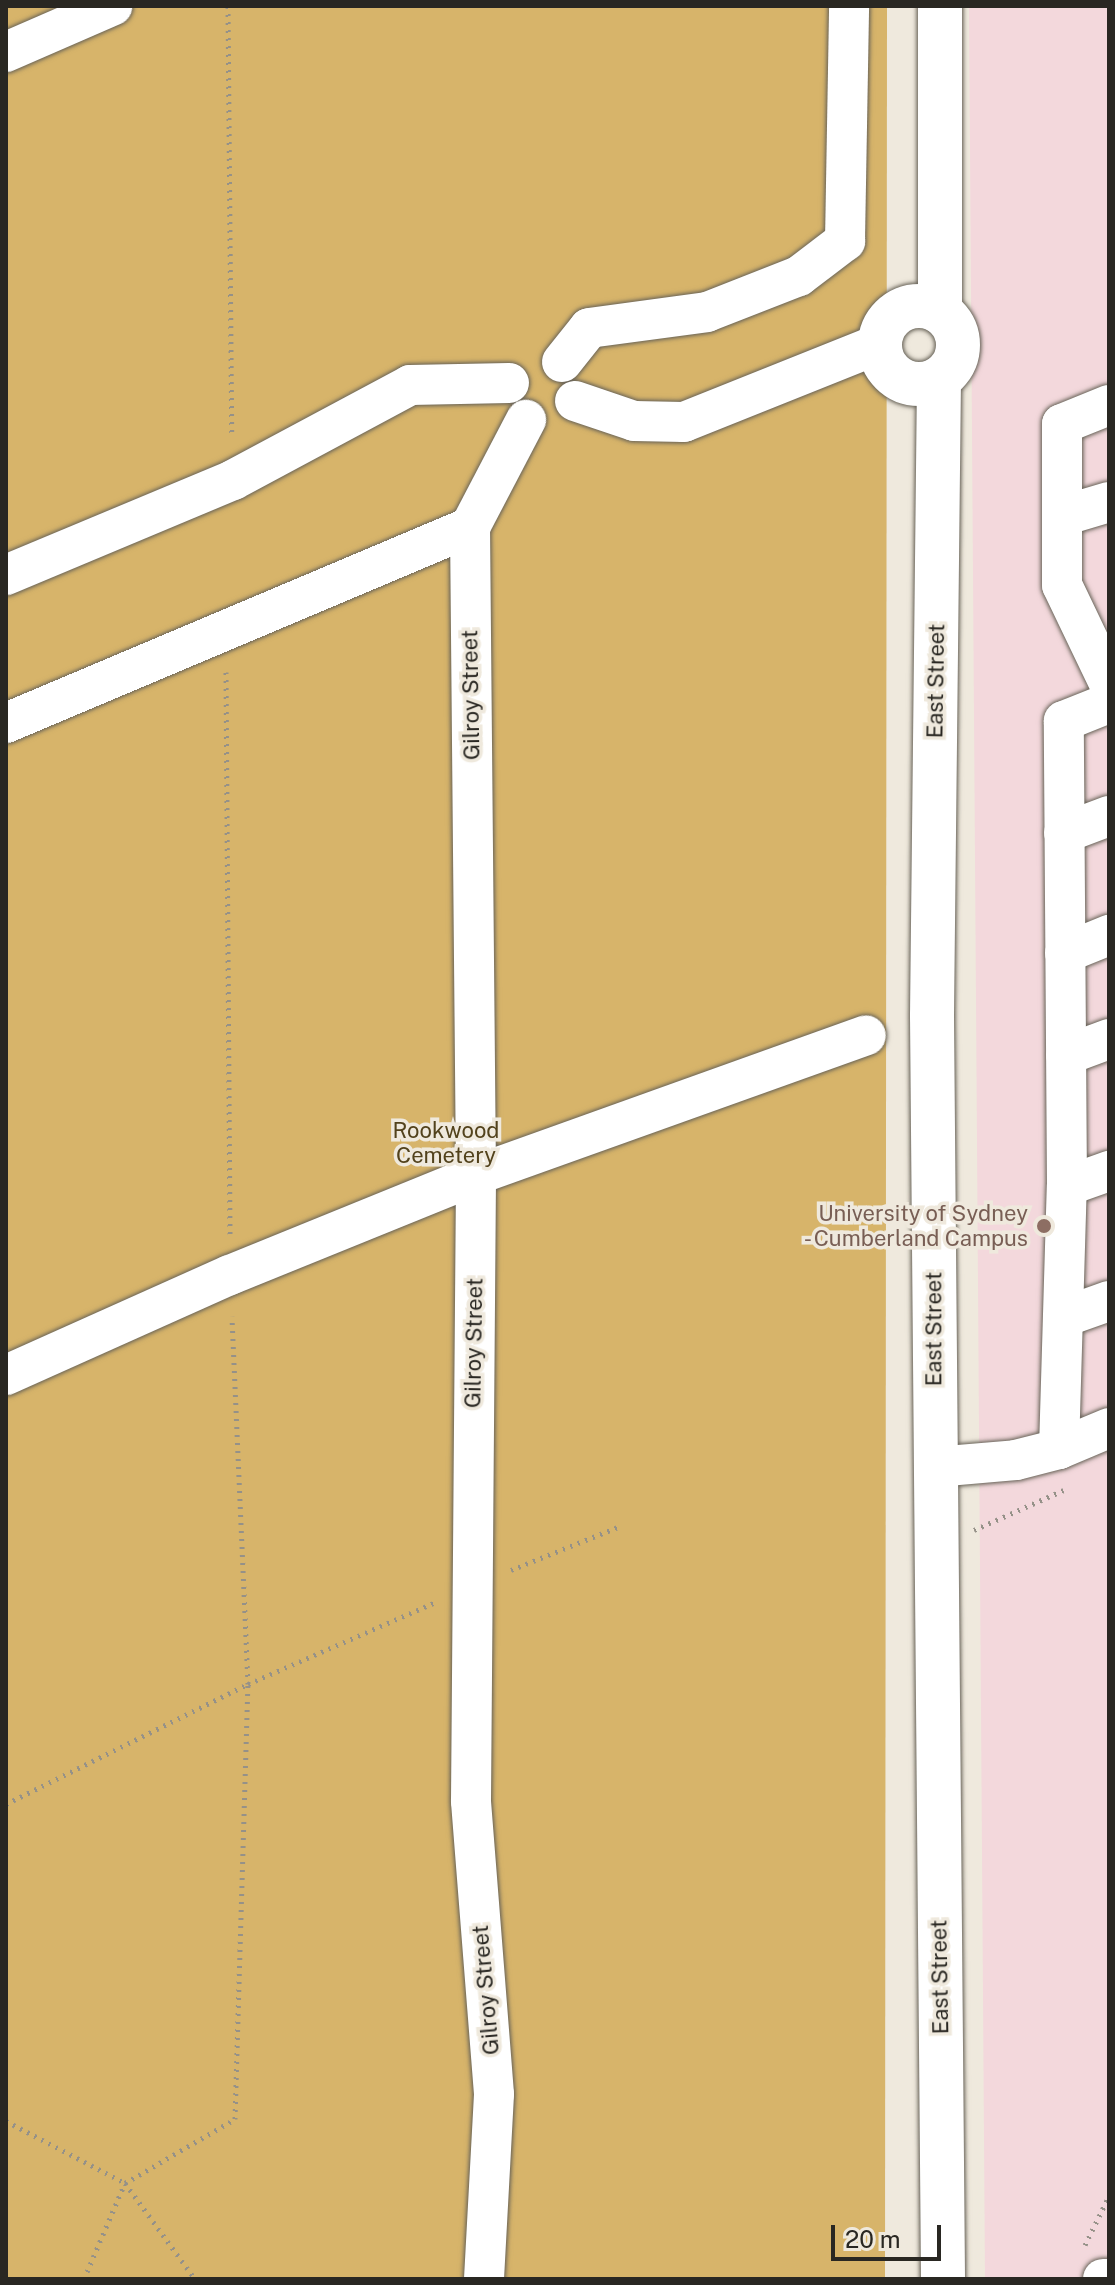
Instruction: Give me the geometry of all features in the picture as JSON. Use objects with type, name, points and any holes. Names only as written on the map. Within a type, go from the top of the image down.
[{"type":"main road","points":[[940,6],[940,312],[956,332],[958,346],[950,370],[939,379],[916,384],[894,376],[879,344],[886,322],[905,308],[940,312]]},
{"type":"main road","name":"East Street","points":[[939,379],[932,1016],[943,2279]]},
{"type":"street","points":[[6,52],[112,6]]},
{"type":"street","points":[[562,362],[589,328],[707,312],[799,276],[845,241],[849,6]]},
{"type":"street","points":[[575,401],[634,421],[684,422],[879,344]]},
{"type":"street","points":[[530,358],[562,362],[575,379],[575,401],[555,422],[526,420],[512,404],[509,383],[530,358]]},
{"type":"street","points":[[6,575],[233,480],[410,385],[509,383]]},
{"type":"street","points":[[1109,405],[1062,424],[1062,585],[1109,683]]},
{"type":"street","name":"Gilroy Street","points":[[484,2279],[494,2094],[471,1801],[476,1175],[470,527],[526,420]]},
{"type":"street","points":[[1062,516],[1109,502]]},
{"type":"street","points":[[6,723],[470,527]]},
{"type":"street","points":[[1059,1449],[1067,1186],[1064,721],[1109,703]]},
{"type":"street","points":[[1064,833],[1109,816]]},
{"type":"street","points":[[1065,953],[1109,935]]},
{"type":"street","points":[[6,1375],[230,1275],[476,1175],[866,1035]]},
{"type":"street","points":[[1066,1055],[1109,1039]]},
{"type":"street","points":[[1067,1186],[1109,1171]]},
{"type":"street","points":[[1064,1317],[1109,1301]]},
{"type":"street","points":[[935,1467],[1016,1460],[1059,1449],[1109,1428]]},
{"type":"path","points":[[228,6],[233,480]]},
{"type":"path","points":[[84,2279],[125,2183],[235,2119],[248,1684],[230,1275],[226,628]]},
{"type":"path","points":[[936,1546],[1080,1483]]},
{"type":"path","points":[[6,1804],[248,1684],[472,1586],[618,1527]]},
{"type":"path","points":[[6,2121],[125,2183],[195,2279]]},
{"type":"path","points":[[1098,2270],[1109,2196]]},
{"type":"shaded area","name":"University of Sydney - Cumberland Campus","points":[[969,6],[1109,6],[1109,2279],[985,2279]]},
{"type":"green space","name":"Rookwood Cemetery","points":[[6,6],[887,6],[885,2279],[6,2279]]},
{"type":"place","name":"University of Sydney - Cumberland Campus","points":[[1044,1226]]}]
